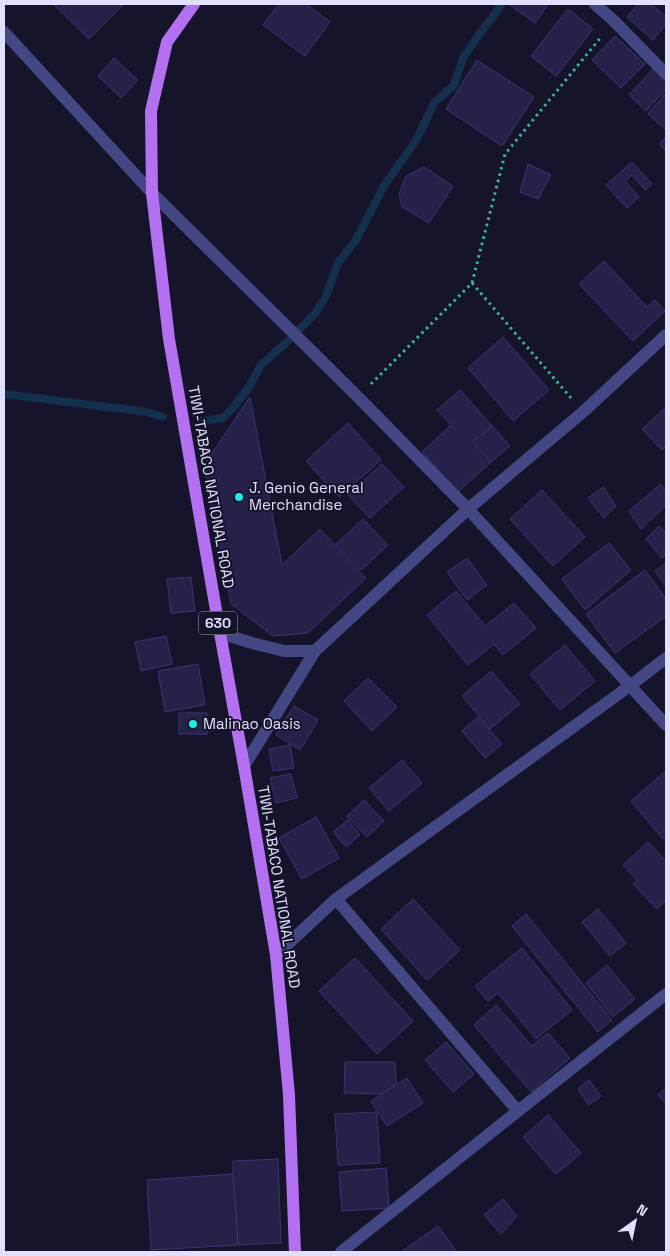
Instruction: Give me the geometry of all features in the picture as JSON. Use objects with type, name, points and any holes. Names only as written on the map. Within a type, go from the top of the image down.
[{"type":"main road","name":"TIWI-TABACO NATIONAL ROAD","points":[[194,4],[167,42],[151,111],[152,193],[169,339],[276,955],[289,1095],[295,1252]]},
{"type":"street","points":[[595,4],[666,74]]},
{"type":"street","points":[[4,32],[152,193],[468,509],[666,725]]},
{"type":"street","points":[[244,766],[315,651],[468,509],[582,412],[666,335]]},
{"type":"street","points":[[220,633],[284,650],[315,651]]},
{"type":"street","points":[[276,955],[336,899],[666,658]]},
{"type":"street","points":[[336,899],[518,1110]]},
{"type":"street","points":[[342,1252],[666,994]]},
{"type":"path","points":[[358,397],[472,283],[505,154],[614,21]]},
{"type":"path","points":[[472,283],[582,412]]},
{"type":"building","points":[[53,4],[121,4],[123,5],[89,39]]},
{"type":"building","points":[[279,4],[306,4],[330,22],[305,56],[263,25]]},
{"type":"building","points":[[511,4],[548,4],[535,23]]},
{"type":"building","points":[[638,4],[651,4],[666,17],[666,24],[653,40],[627,17]]},
{"type":"building","points":[[568,9],[593,29],[556,76],[531,56]]},
{"type":"building","points":[[615,36],[645,64],[621,88],[592,60]]},
{"type":"building","points":[[114,58],[138,80],[121,98],[98,76]]},
{"type":"building","points":[[477,60],[534,97],[502,146],[446,109]]},
{"type":"building","points":[[654,68],[666,80],[666,89],[646,111],[629,95]]},
{"type":"building","points":[[666,93],[666,130],[648,114]]},
{"type":"building","points":[[666,137],[666,151],[659,144]]},
{"type":"building","points":[[632,162],[652,184],[645,190],[632,175],[625,181],[639,197],[627,208],[606,185]]},
{"type":"building","points":[[528,164],[551,175],[538,199],[520,192]]},
{"type":"building","points":[[424,167],[453,186],[429,223],[402,207],[399,194],[406,176]]},
{"type":"building","points":[[604,261],[647,307],[655,300],[665,311],[633,341],[579,284]]},
{"type":"building","points":[[503,337],[549,390],[513,421],[468,368]]},
{"type":"building","points":[[460,390],[492,426],[473,442],[491,462],[458,492],[422,452],[451,425],[437,410]]},
{"type":"building","name":"J. Genio General Merchandise","points":[[250,397],[282,565],[320,529],[366,578],[308,633],[273,636],[231,604],[204,465]]},
{"type":"building","points":[[666,407],[666,446],[662,450],[642,429]]},
{"type":"building","points":[[348,423],[381,460],[339,497],[306,461]]},
{"type":"building","points":[[492,426],[510,446],[491,462],[473,442]]},
{"type":"building","points":[[382,464],[404,487],[370,518],[348,495]]},
{"type":"building","points":[[661,484],[666,492],[666,505],[641,529],[629,511]]},
{"type":"building","points":[[603,487],[616,506],[604,518],[588,498]]},
{"type":"building","points":[[542,490],[585,537],[553,566],[510,519]]},
{"type":"building","points":[[363,519],[388,545],[361,570],[336,544]]},
{"type":"building","points":[[659,526],[666,533],[666,554],[662,558],[646,539]]},
{"type":"building","points":[[609,543],[631,570],[585,610],[562,579]]},
{"type":"building","points":[[467,558],[487,585],[467,600],[447,572]]},
{"type":"building","points":[[666,563],[666,586],[655,571]]},
{"type":"building","points":[[645,570],[666,599],[666,616],[615,653],[586,614]]},
{"type":"building","points":[[191,577],[195,611],[171,613],[167,579]]},
{"type":"building","points":[[456,591],[485,626],[514,603],[536,628],[503,655],[494,644],[468,665],[427,615]]},
{"type":"building","points":[[166,636],[172,664],[141,671],[135,642]]},
{"type":"building","points":[[565,645],[595,681],[560,710],[530,674]]},
{"type":"building","points":[[198,664],[205,705],[165,712],[158,671]]},
{"type":"building","points":[[491,671],[520,704],[490,729],[462,696]]},
{"type":"building","points":[[368,678],[397,707],[372,731],[344,701]]},
{"type":"building","points":[[294,706],[318,720],[300,750],[276,735]]},
{"type":"building","name":"Malinao Oasis","points":[[179,713],[207,713],[207,734],[179,734]]},
{"type":"building","points":[[478,717],[502,744],[485,758],[462,731]]},
{"type":"building","points":[[290,745],[294,768],[273,771],[269,749]]},
{"type":"building","points":[[402,760],[422,783],[389,811],[369,788]]},
{"type":"building","points":[[666,771],[666,837],[663,839],[631,801]]},
{"type":"building","points":[[291,774],[297,798],[276,803],[270,778]]},
{"type":"building","points":[[364,800],[384,821],[367,837],[347,816]]},
{"type":"building","points":[[316,817],[339,858],[302,879],[279,838]]},
{"type":"building","points":[[348,820],[360,835],[346,847],[333,832]]},
{"type":"building","points":[[648,842],[666,861],[666,900],[657,909],[633,884],[637,880],[623,865]]},
{"type":"building","points":[[413,899],[460,950],[427,980],[381,929]]},
{"type":"building","points":[[598,909],[626,943],[610,956],[582,922]]},
{"type":"building","points":[[526,914],[612,1020],[598,1032],[512,926]]},
{"type":"building","points":[[522,948],[572,1010],[536,1039],[498,993],[488,1001],[475,986]]},
{"type":"building","points":[[355,958],[413,1021],[377,1054],[319,991]]},
{"type":"building","points":[[607,965],[635,999],[613,1017],[586,983]]},
{"type":"building","points":[[496,1005],[532,1046],[548,1033],[570,1058],[531,1092],[474,1025]]},
{"type":"building","points":[[446,1042],[474,1074],[453,1092],[425,1060]]},
{"type":"building","points":[[345,1062],[395,1062],[396,1083],[383,1094],[344,1093]]},
{"type":"building","points":[[407,1078],[423,1103],[387,1126],[371,1101]]},
{"type":"building","points":[[589,1080],[601,1096],[589,1105],[578,1089]]},
{"type":"building","points":[[666,1088],[666,1104],[658,1095]]},
{"type":"building","points":[[377,1112],[380,1163],[338,1165],[335,1114]]},
{"type":"building","points":[[548,1115],[581,1153],[556,1174],[523,1137]]},
{"type":"building","points":[[278,1159],[281,1243],[238,1245],[233,1161]]},
{"type":"building","points":[[386,1168],[389,1208],[342,1211],[339,1172]]},
{"type":"building","points":[[233,1174],[238,1245],[151,1250],[147,1180]]},
{"type":"building","points":[[503,1199],[517,1216],[501,1234],[484,1215]]},
{"type":"building","points":[[438,1226],[457,1252],[401,1252]]},
{"type":"waterway","points":[[203,421],[223,418],[249,387],[261,365],[316,312],[326,296],[338,263],[356,240],[384,186],[417,139],[434,103],[454,85],[463,58],[501,4]]},
{"type":"waterway","points":[[4,394],[147,412],[163,417]]},
{"type":"place","name":"J. Genio General Merchandise","points":[[239,497]]},
{"type":"place","name":"Malinao Oasis","points":[[193,724]]}]
